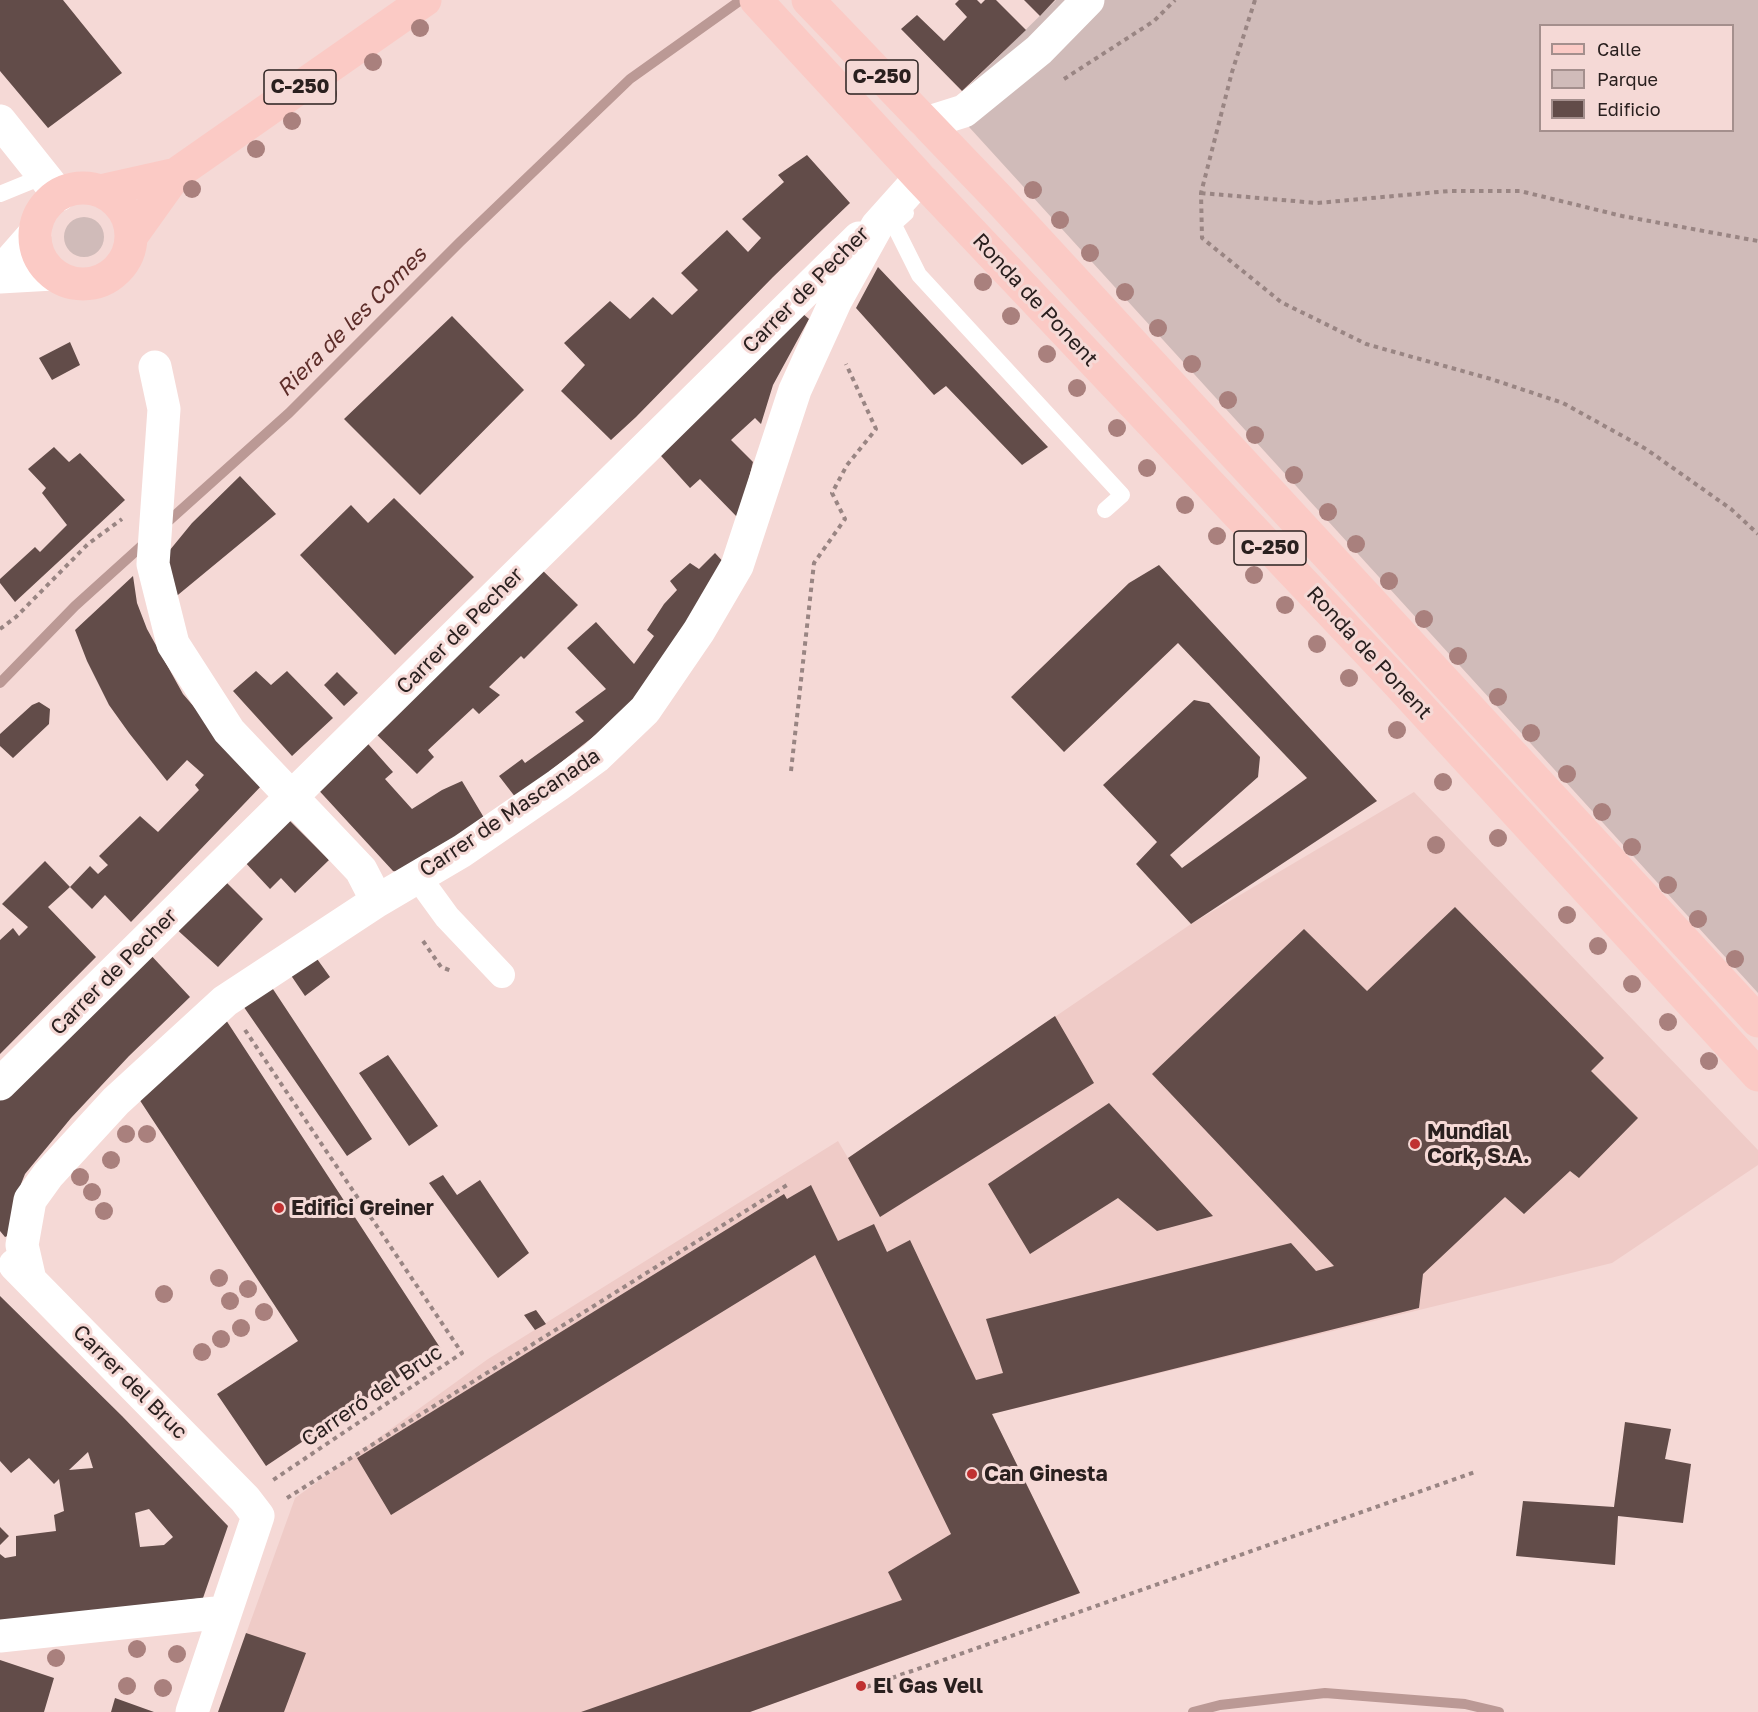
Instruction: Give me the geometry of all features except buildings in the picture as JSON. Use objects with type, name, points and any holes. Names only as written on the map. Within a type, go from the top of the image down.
[{"type":"main road","name":"C-250","points":[[53,274],[81,285],[97,283],[110,276],[129,252],[131,237],[176,174],[425,0]]},
{"type":"main road","name":"Ronda de Ponent","points":[[756,0],[926,185],[1394,679],[1758,1075]]},
{"type":"main road","name":"C-250","points":[[810,2],[998,198],[1758,1021]]},
{"type":"main road","name":"C-250","points":[[51,185],[72,190],[100,191],[176,174]]},
{"type":"main road","points":[[51,185],[47,205],[39,218],[35,233],[42,262],[53,274]]},
{"type":"main road","points":[[100,191],[122,208],[129,221],[131,237]]},
{"type":"street","points":[[926,123],[964,111],[1039,50],[1088,0]]},
{"type":"street","points":[[0,121],[51,185]]},
{"type":"street","name":"Carrer de Pecher","points":[[0,1084],[292,796],[926,185]]},
{"type":"street","name":"Carrer de Mascanada","points":[[30,1280],[22,1245],[30,1200],[48,1175],[116,1101],[225,1001],[377,901],[462,851],[558,785],[596,757],[645,710],[699,630],[737,566],[795,390],[836,300],[877,226],[926,185]]},
{"type":"street","points":[[0,275],[35,233]]},
{"type":"street","points":[[0,275],[53,274]]},
{"type":"street","points":[[155,366],[164,409],[153,564],[173,645],[229,731],[361,870],[377,901]]},
{"type":"street","points":[[423,884],[447,917],[502,975]]},
{"type":"street","name":"Carrer del Bruc","points":[[0,1250],[252,1507]]},
{"type":"street","points":[[192,1712],[225,1612],[252,1507]]},
{"type":"street","points":[[0,1636],[225,1612]]},
{"type":"lane","points":[[0,194],[51,185]]},
{"type":"lane","points":[[926,185],[896,222],[895,227],[919,275],[1122,495],[1104,510]]},
{"type":"path","points":[[1255,0],[1232,72],[1201,193],[1202,238],[1281,302],[1366,344],[1491,379],[1563,403],[1646,450],[1731,509],[1758,534]]},
{"type":"path","points":[[1201,193],[1317,203],[1449,191],[1520,191],[1622,216],[1758,241]]},
{"type":"path","points":[[791,771],[814,562],[845,519],[832,493],[847,465],[876,429],[843,357]]},
{"type":"path","points":[[0,629],[16,617],[88,544],[123,519],[158,502]]},
{"type":"path","name":"Carreró del Bruc","points":[[225,1001],[462,1353],[252,1507]]},
{"type":"path","name":"Carreró del Bruc","points":[[252,1507],[788,1185]]},
{"type":"path","points":[[858,1690],[1474,1472]]},
{"type":"shaded area","points":[[1414,792],[1758,1150],[1758,1165],[1612,1263],[992,1414],[1080,1593],[750,1712],[218,1712],[295,1498],[488,1359],[838,1141],[848,1158],[1191,924]]},
{"type":"green space","points":[[1056,0],[1758,0],[1758,993],[949,105]]},
{"type":"green space","points":[[84,217],[98,223],[104,237],[98,251],[84,257],[70,251],[64,237],[70,223]]},
{"type":"waterway","name":"Riera de les Comes","points":[[163,526],[289,413],[460,242],[630,79],[741,0]]},
{"type":"waterway","name":"Riera de les Comes","points":[[0,683],[75,606],[147,541]]},
{"type":"waterway","points":[[1193,1712],[1220,1705],[1325,1693],[1465,1704],[1499,1712]]},
{"type":"place","name":"Mundial Cork, S.A.","points":[[1415,1144]]},
{"type":"place","name":"Edifici Greiner","points":[[279,1208]]},
{"type":"place","name":"Can Ginesta","points":[[972,1474]]},
{"type":"place","name":"El Gas Vell","points":[[861,1686]]}]
